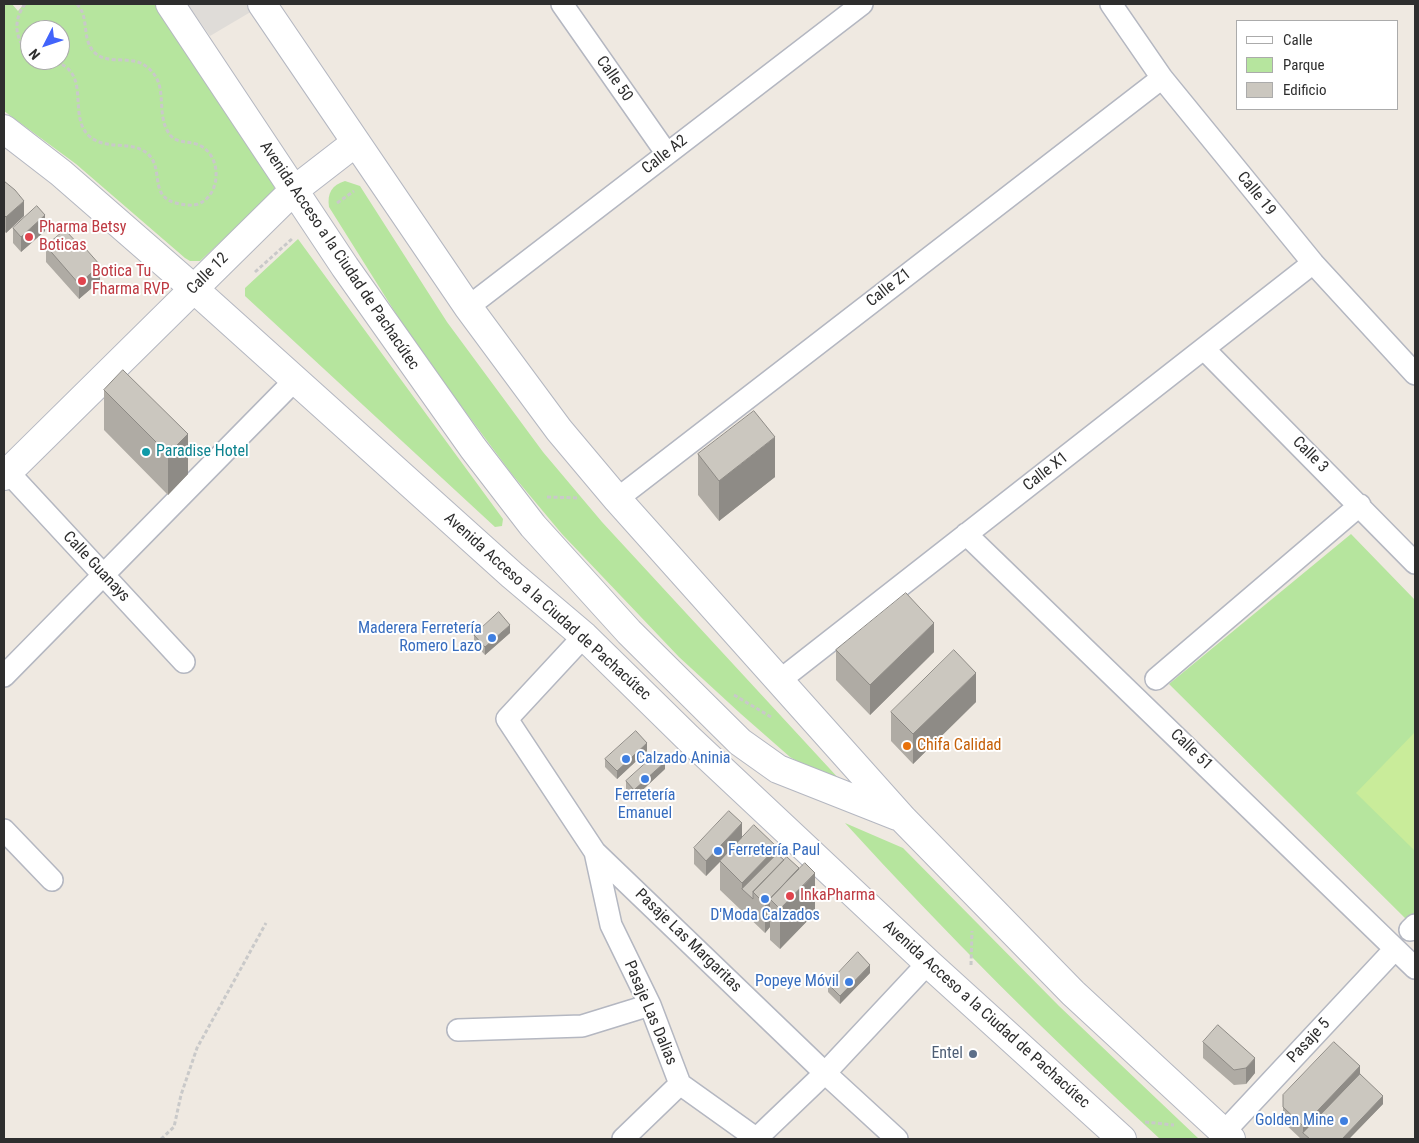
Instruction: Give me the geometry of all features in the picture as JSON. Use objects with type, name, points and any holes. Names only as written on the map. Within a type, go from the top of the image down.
[{"type":"main road","name":"Avenida Acceso a la Ciudad de Pachacútec","points":[[170,4],[293,191],[473,448],[533,526],[629,632],[740,742],[778,769],[903,819]]},
{"type":"main road","name":"Avenida Acceso a la Ciudad de Pachacútec","points":[[262,4],[468,307],[559,430],[617,499],[903,819],[1073,993],[1228,1136]]},
{"type":"main road","name":"Avenida Acceso a la Ciudad de Pachacútec","points":[[4,129],[61,173],[296,378],[512,575],[584,636],[688,738],[928,963],[1132,1131]]},
{"type":"main road","name":"Calle 12","points":[[6,474],[293,191],[355,143]]},
{"type":"street","name":"Calle 50","points":[[562,4],[667,154]]},
{"type":"street","name":"Calle A2","points":[[468,307],[862,4]]},
{"type":"street","name":"Calle 19","points":[[1111,4],[1162,78],[1313,264],[1415,374]]},
{"type":"street","name":"Calle Z1","points":[[617,499],[1162,78]]},
{"type":"street","name":"Calle X1","points":[[780,681],[1313,264]]},
{"type":"street","name":"Calle 3","points":[[1204,348],[1415,563]]},
{"type":"street","points":[[4,676],[296,378]]},
{"type":"street","name":"Calle Guanays","points":[[6,474],[104,574],[184,662]]},
{"type":"street","points":[[1156,679],[1360,505]]},
{"type":"street","name":"Calle 51","points":[[966,534],[1415,968]]},
{"type":"street","name":"Pasaje Las Margaritas","points":[[584,636],[507,719],[594,852],[825,1073],[897,1139]]},
{"type":"street","points":[[4,830],[52,880]]},
{"type":"street","name":"Pasaje Las Dalias","points":[[594,852],[611,926],[650,1005],[680,1084],[757,1139]]},
{"type":"street","name":"Pasaje 5","points":[[1228,1136],[1395,949]]},
{"type":"street","points":[[757,1139],[825,1073],[928,963]]},
{"type":"street","points":[[458,1030],[582,1026],[650,1005]]},
{"type":"street","points":[[623,1139],[680,1084]]},
{"type":"path","points":[[20,41],[16,27],[18,15],[25,4]]},
{"type":"path","points":[[68,70],[75,78],[78,88],[79,121],[88,134],[98,141],[113,147],[133,146],[147,153],[154,161],[159,189],[165,198],[172,203],[187,206],[200,203],[211,193],[217,179],[215,162],[199,145],[174,139],[167,132],[163,120],[162,91],[157,78],[147,66],[130,60],[106,59],[96,54],[88,45],[84,15],[77,4]]},
{"type":"path","points":[[161,1139],[174,1127],[181,1095],[197,1048],[266,923]]},
{"type":"path","points":[[971,968],[972,928]]},
{"type":"path","points":[[1132,1131],[1182,1125]]},
{"type":"green space","points":[[4,4],[12,4],[18,11],[24,4],[155,4],[171,31],[272,178],[274,192],[200,261],[190,261],[76,164],[4,111]]},
{"type":"green space","points":[[345,181],[360,186],[447,322],[543,452],[602,522],[841,781],[837,785],[790,757],[679,657],[562,534],[511,473],[415,344],[329,207],[331,190]]},
{"type":"green space","points":[[298,239],[503,519],[502,526],[495,527],[245,296],[245,288]]},
{"type":"green space","points":[[1351,534],[1415,600],[1415,915],[1409,922],[1169,684]]},
{"type":"green space","points":[[1415,732],[1415,849],[1414,850],[1356,793]]},
{"type":"green space","points":[[845,823],[903,848],[1059,1006],[1199,1139],[1160,1139],[999,984],[921,905]]},
{"type":"shaded area","points":[[187,4],[257,4],[259,7],[210,36]]},
{"type":"building","points":[[4,181],[24,201],[6,217],[4,215]]},
{"type":"building","points":[[37,206],[45,215],[21,237],[13,228]]},
{"type":"building","points":[[65,230],[100,265],[79,284],[46,246]]},
{"type":"building","points":[[123,370],[188,434],[168,454],[104,390]]},
{"type":"building","points":[[754,411],[775,437],[719,481],[698,454]]},
{"type":"building","points":[[906,593],[934,623],[870,685],[836,650]]},
{"type":"building","points":[[499,612],[510,625],[485,647],[474,635]]},
{"type":"building","points":[[954,650],[976,673],[913,734],[891,712]]},
{"type":"building","points":[[636,731],[647,743],[617,771],[605,759]]},
{"type":"building","points":[[657,753],[665,762],[634,790],[626,781]]},
{"type":"building","points":[[729,811],[742,823],[706,861],[694,848]]},
{"type":"building","points":[[754,825],[777,847],[742,883],[720,861]]},
{"type":"building","points":[[777,854],[784,860],[753,892],[753,899],[742,889]]},
{"type":"building","points":[[787,857],[799,868],[765,904],[753,892]]},
{"type":"building","points":[[805,863],[815,873],[780,909],[770,899]]},
{"type":"building","points":[[858,952],[870,965],[840,996],[828,984]]},
{"type":"building","points":[[1218,1025],[1255,1058],[1246,1068],[1234,1070],[1203,1042]]},
{"type":"building","points":[[1334,1042],[1360,1066],[1303,1126],[1283,1107],[1283,1095]]},
{"type":"building","name":"Golden Mine","points":[[1360,1074],[1383,1096],[1342,1139],[1310,1139],[1303,1133]]},
{"type":"place","name":"Pharma Betsy Boticas","points":[[29,237]]},
{"type":"place","name":"Botica Tu Fharma RVP","points":[[82,281]]},
{"type":"place","name":"Paradise Hotel","points":[[146,452]]},
{"type":"place","name":"Maderera Ferretería Romero Lazo","points":[[492,638]]},
{"type":"place","name":"Chifa Calidad","points":[[907,746]]},
{"type":"place","name":"Calzado Aninia","points":[[626,759]]},
{"type":"place","name":"Ferretería Emanuel","points":[[645,779]]},
{"type":"place","name":"Ferretería Paul","points":[[718,851]]},
{"type":"place","name":"InkaPharma","points":[[790,896]]},
{"type":"place","name":"D'Moda Calzados","points":[[765,899]]},
{"type":"place","name":"Popeye Móvil","points":[[849,982]]},
{"type":"place","name":"Entel","points":[[973,1054]]},
{"type":"place","name":"Golden Mine","points":[[1344,1121]]}]
